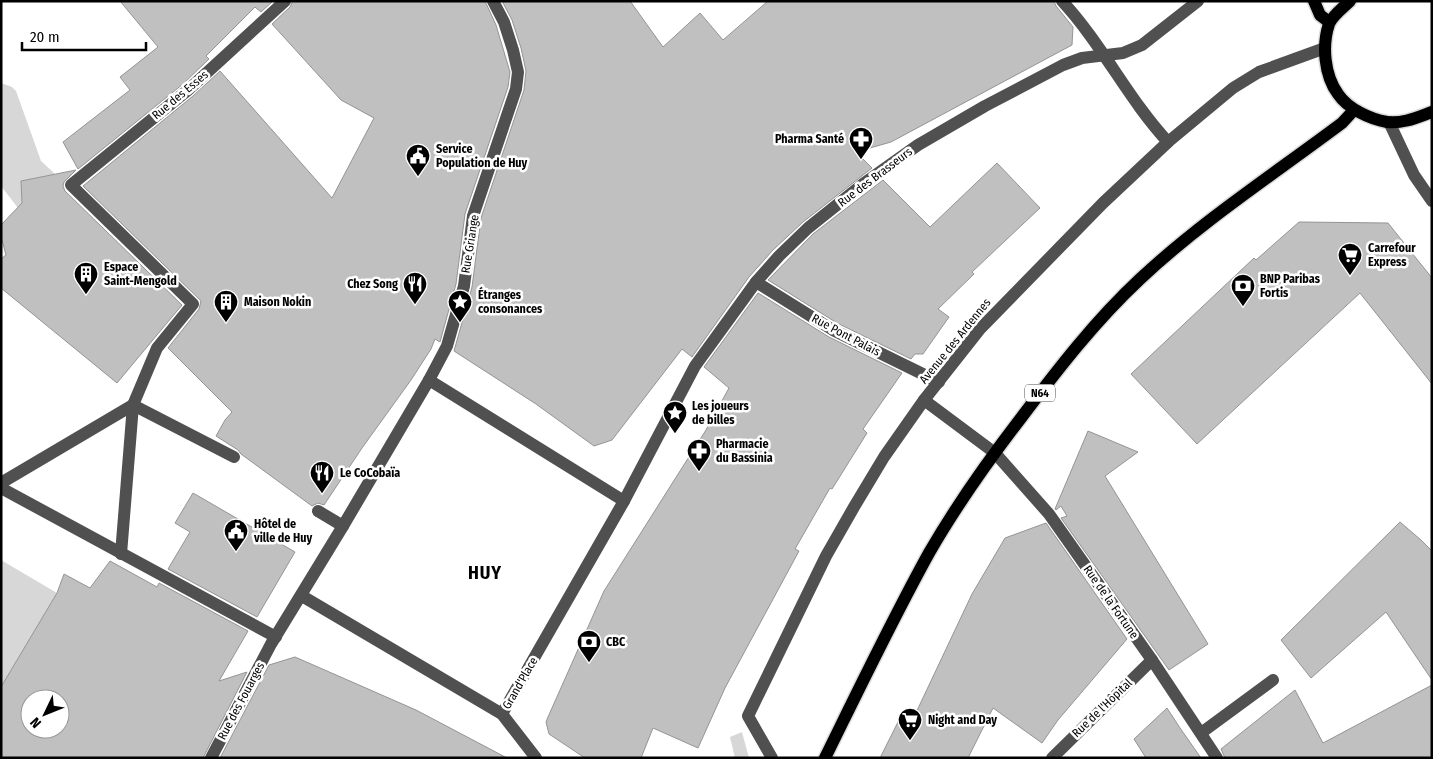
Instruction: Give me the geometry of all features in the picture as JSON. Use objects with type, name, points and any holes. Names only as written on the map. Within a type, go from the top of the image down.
[{"type":"main road","points":[[1314,1],[1320,15],[1329,22]]},
{"type":"main road","points":[[1350,1],[1329,22],[1325,48],[1326,65],[1338,95],[1354,110],[1366,116],[1389,122],[1411,120],[1432,112]]},
{"type":"main road","name":"N64","points":[[825,758],[930,552],[996,452],[1078,345],[1140,279],[1174,249],[1342,123],[1354,110]]},
{"type":"street","name":"Rue des Esses","points":[[133,405],[157,348],[193,304],[71,185],[188,90],[285,1]]},
{"type":"street","name":"Rue Griange","points":[[429,380],[447,346],[464,286],[473,216],[516,89],[518,72],[504,22],[493,1]]},
{"type":"street","points":[[1062,1],[1105,55],[1155,129],[1168,142]]},
{"type":"street","name":"Rue des Brasseurs","points":[[695,366],[756,282],[779,256],[808,228],[863,184],[918,145],[985,106],[1063,65],[1082,58],[1123,53],[1142,45],[1198,1]]},
{"type":"street","name":"Avenue des Ardennes","points":[[772,758],[748,716],[835,540],[884,457],[924,400],[980,329],[1006,300],[1103,203],[1168,142],[1233,88],[1259,72],[1325,48]]},
{"type":"street","points":[[1389,122],[1414,175],[1432,201]]},
{"type":"street","name":"Rue Pont Palais","points":[[756,282],[833,330],[939,382]]},
{"type":"street","name":"Grand'Place","points":[[302,596],[502,714],[624,501],[695,366]]},
{"type":"street","points":[[1,488],[273,641],[302,596],[429,380],[624,501]]},
{"type":"street","name":"Rue de la Fortune","points":[[924,400],[996,452],[1049,514],[1152,660],[1217,758]]},
{"type":"street","points":[[133,405],[234,457]]},
{"type":"street","points":[[1,483],[133,405]]},
{"type":"street","points":[[121,554],[133,405]]},
{"type":"street","points":[[318,511],[343,526]]},
{"type":"street","name":"Rue des Fouarges","points":[[211,758],[273,641]]},
{"type":"street","name":"Rue de l'Hôpital","points":[[1052,758],[1152,660]]},
{"type":"street","points":[[1201,733],[1273,680]]},
{"type":"street","points":[[502,714],[536,758]]},
{"type":"shaded area","points":[[1,83],[12,87],[16,91],[41,161],[55,174],[21,181],[22,209],[18,208],[1,186]]},
{"type":"shaded area","points":[[1,560],[57,593],[1,687]]},
{"type":"shaded area","points":[[742,732],[749,758],[735,758],[730,737]]},
{"type":"building","points":[[120,1],[273,1],[261,12],[255,7],[206,56],[209,59],[183,84],[78,169],[63,142],[130,90],[120,77],[158,47]]},
{"type":"building","points":[[293,1],[485,1],[496,25],[510,72],[508,87],[465,214],[456,284],[440,342],[435,339],[431,349],[411,380],[324,505],[318,503],[312,506],[238,450],[216,436],[232,412],[168,348],[199,309],[201,301],[83,186],[193,96],[220,71],[332,198],[374,118],[341,100],[272,24],[290,7]]},
{"type":"building","points":[[502,1],[630,1],[663,47],[700,13],[723,40],[768,1],[1054,1],[1073,27],[1072,45],[891,142],[856,152],[872,168],[803,222],[773,250],[749,277],[692,357],[682,349],[612,440],[594,446],[536,404],[454,351],[472,287],[481,218],[524,90],[526,71],[521,48],[512,20]]},
{"type":"building","points":[[997,163],[1040,208],[972,272],[974,274],[938,309],[949,317],[923,354],[915,354],[911,359],[837,323],[768,280],[813,234],[883,180],[930,227]]},
{"type":"building","name":"Espace Saint-Mengold","points":[[76,170],[64,182],[65,191],[182,305],[117,383],[1,288],[1,259],[6,255],[1,236],[1,225],[22,203],[21,181]]},
{"type":"building","points":[[1299,222],[1388,223],[1432,278],[1432,384],[1360,293],[1197,444],[1131,374],[1254,258],[1256,260]]},
{"type":"building","points":[[758,293],[829,337],[902,373],[863,429],[867,433],[832,489],[830,488],[795,549],[799,551],[725,688],[698,748],[653,728],[641,758],[585,758],[549,734],[546,722],[604,591],[706,430],[729,388],[704,367]]},
{"type":"building","points":[[1088,431],[1138,452],[1105,476],[1208,644],[1169,670],[1061,518],[1067,516],[1061,506],[1055,509]]},
{"type":"building","name":"Hôtel de ville de Huy","points":[[193,493],[295,552],[257,617],[168,569],[190,532],[175,523]]},
{"type":"building","points":[[1400,522],[1432,551],[1432,680],[1386,612],[1311,678],[1281,640]]},
{"type":"building","points":[[1046,523],[1127,639],[1058,720],[1042,743],[993,708],[968,758],[880,758],[902,714],[913,719],[972,594],[1005,538]]},
{"type":"building","points":[[110,561],[157,587],[159,583],[248,631],[219,681],[247,672],[203,758],[1,758],[1,687],[57,593],[64,574],[90,588]]},
{"type":"building","points":[[295,657],[416,710],[507,758],[220,758],[269,665]]},
{"type":"building","points":[[1432,685],[1432,758],[1225,758],[1221,749],[1295,690],[1323,743]]},
{"type":"building","points":[[1167,708],[1201,758],[1146,758],[1134,739]]},
{"type":"place","name":"Pharma Santé","points":[[861,160]]},
{"type":"place","name":"Service Population de Huy","points":[[418,177]]},
{"type":"place","name":"Carrefour Express","points":[[1350,276]]},
{"type":"place","name":"Espace Saint-Mengold","points":[[86,295]]},
{"type":"place","name":"Chez Song","points":[[415,305]]},
{"type":"place","name":"BNP Paribas Fortis","points":[[1243,307]]},
{"type":"place","name":"Maison Nokin","points":[[226,323]]},
{"type":"place","name":"Étranges consonances","points":[[460,323]]},
{"type":"place","name":"Les joueurs de billes","points":[[675,434]]},
{"type":"place","name":"Pharmacie du Bassinia","points":[[699,472]]},
{"type":"place","name":"Le CoCobaïa","points":[[322,494]]},
{"type":"place","name":"Hôtel de ville de Huy","points":[[236,552]]},
{"type":"place","name":"CBC","points":[[589,663]]},
{"type":"place","name":"Night and Day","points":[[910,741]]},
{"type":"district","name":"HUY","points":[[485,573]]}]
